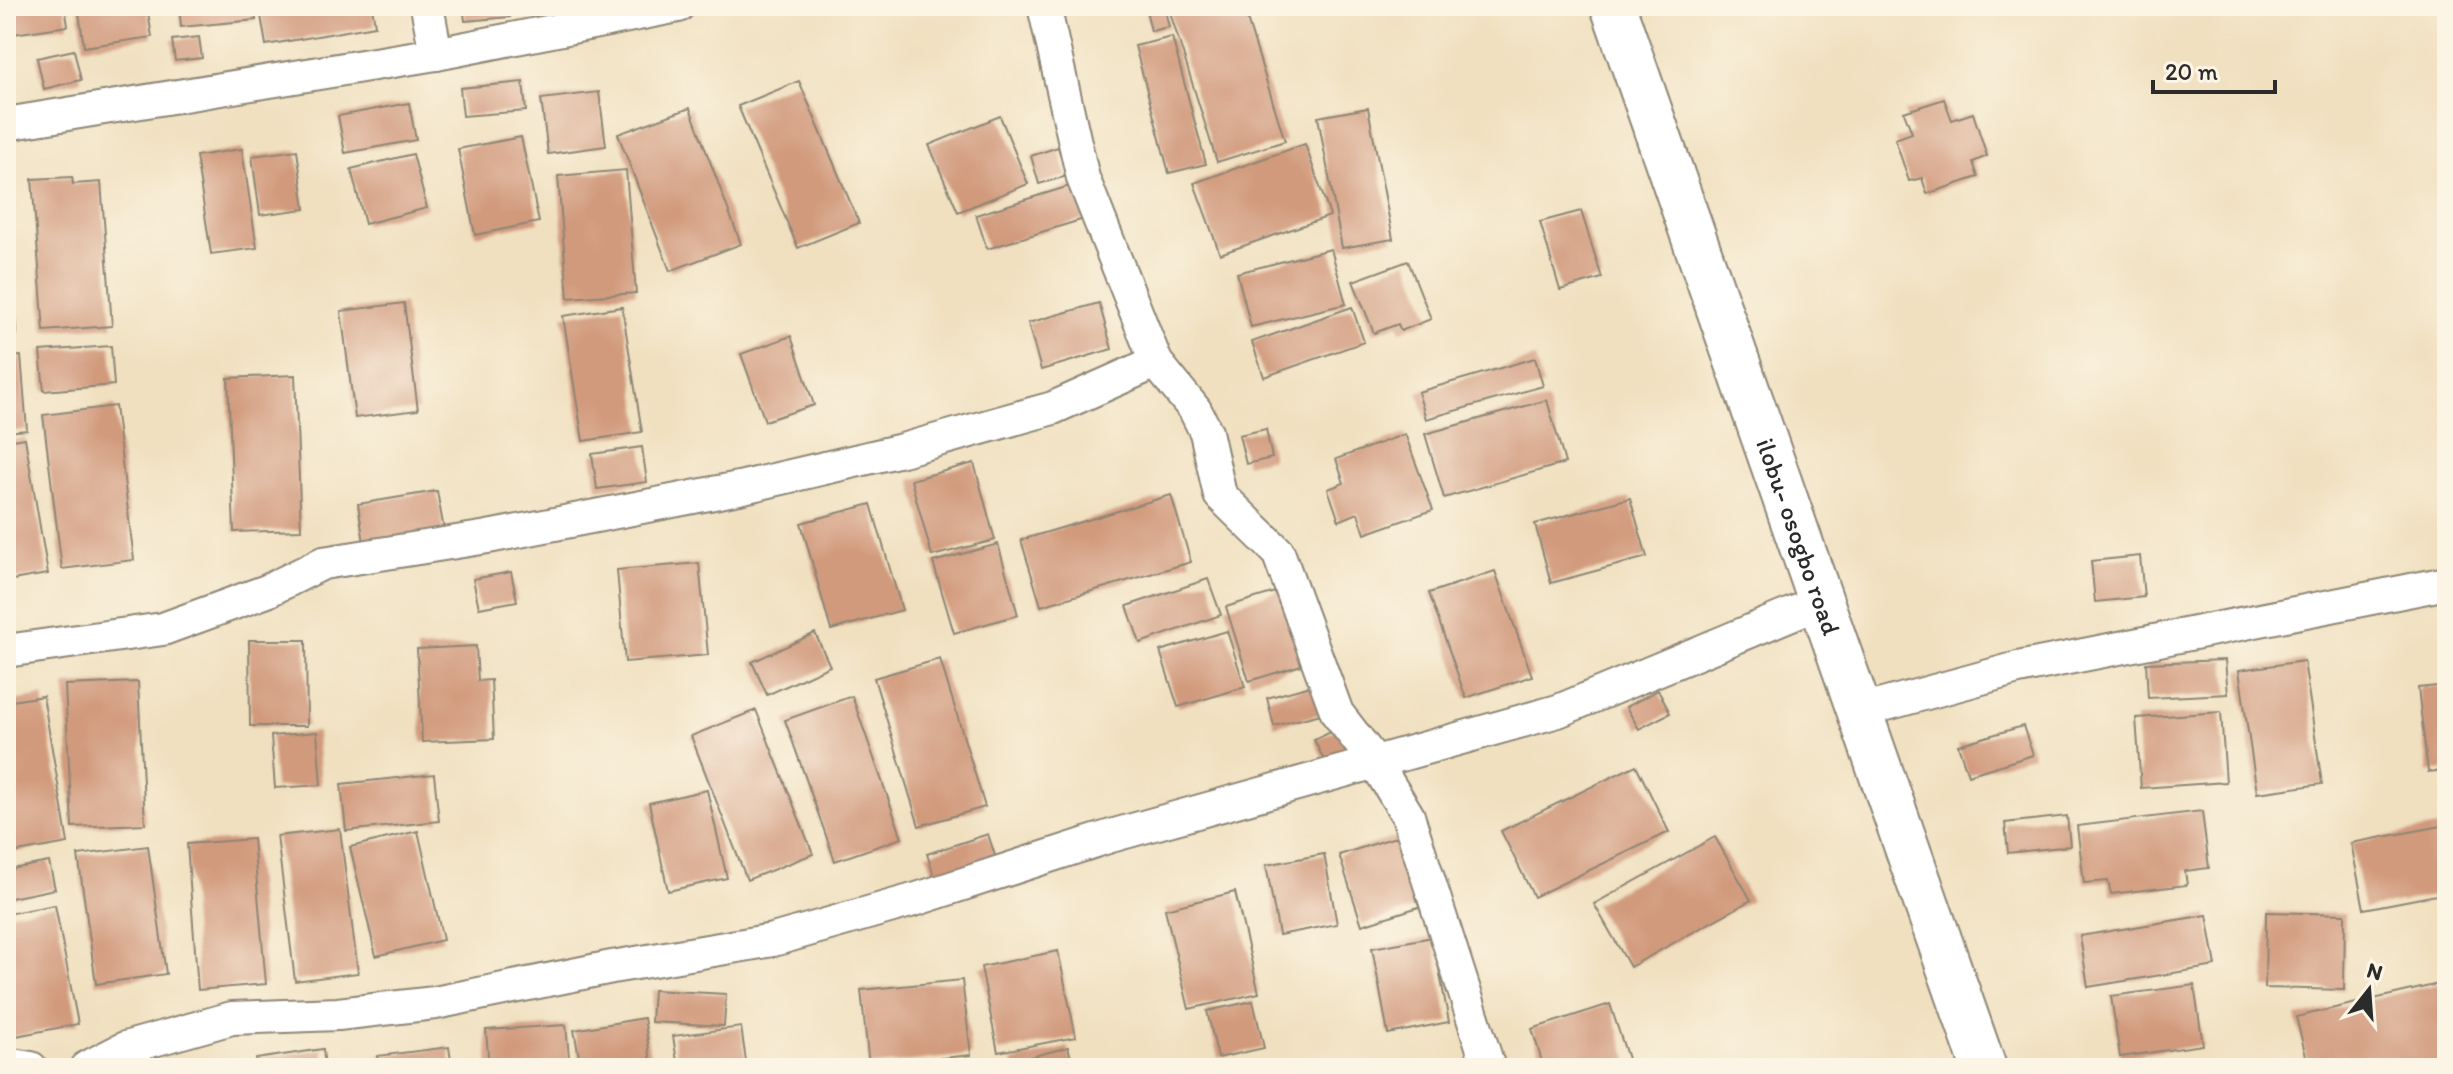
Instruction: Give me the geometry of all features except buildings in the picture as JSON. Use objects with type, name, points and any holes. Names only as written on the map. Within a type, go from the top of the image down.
[{"type":"main road","name":"ilobu- osogbo road","points":[[1613,6],[1984,1068]]},
{"type":"street","points":[[427,6],[436,54]]},
{"type":"street","points":[[6,124],[436,54],[678,6]]},
{"type":"street","points":[[1044,6],[1083,178],[1156,362],[1195,410],[1206,432],[1220,495],[1278,552],[1337,713],[1375,762],[1408,816],[1489,1068]]},
{"type":"street","points":[[6,651],[163,629],[267,591],[323,563],[520,531],[739,488],[902,450],[1053,408],[1156,362]]},
{"type":"street","points":[[1861,711],[2018,668],[2447,583]]},
{"type":"street","points":[[86,1068],[125,1048],[232,1018],[338,1014],[435,1003],[612,967],[773,940],[917,899],[1111,836],[1558,711],[1820,602]]},
{"type":"street","points":[[6,1064],[31,1068]]}]
